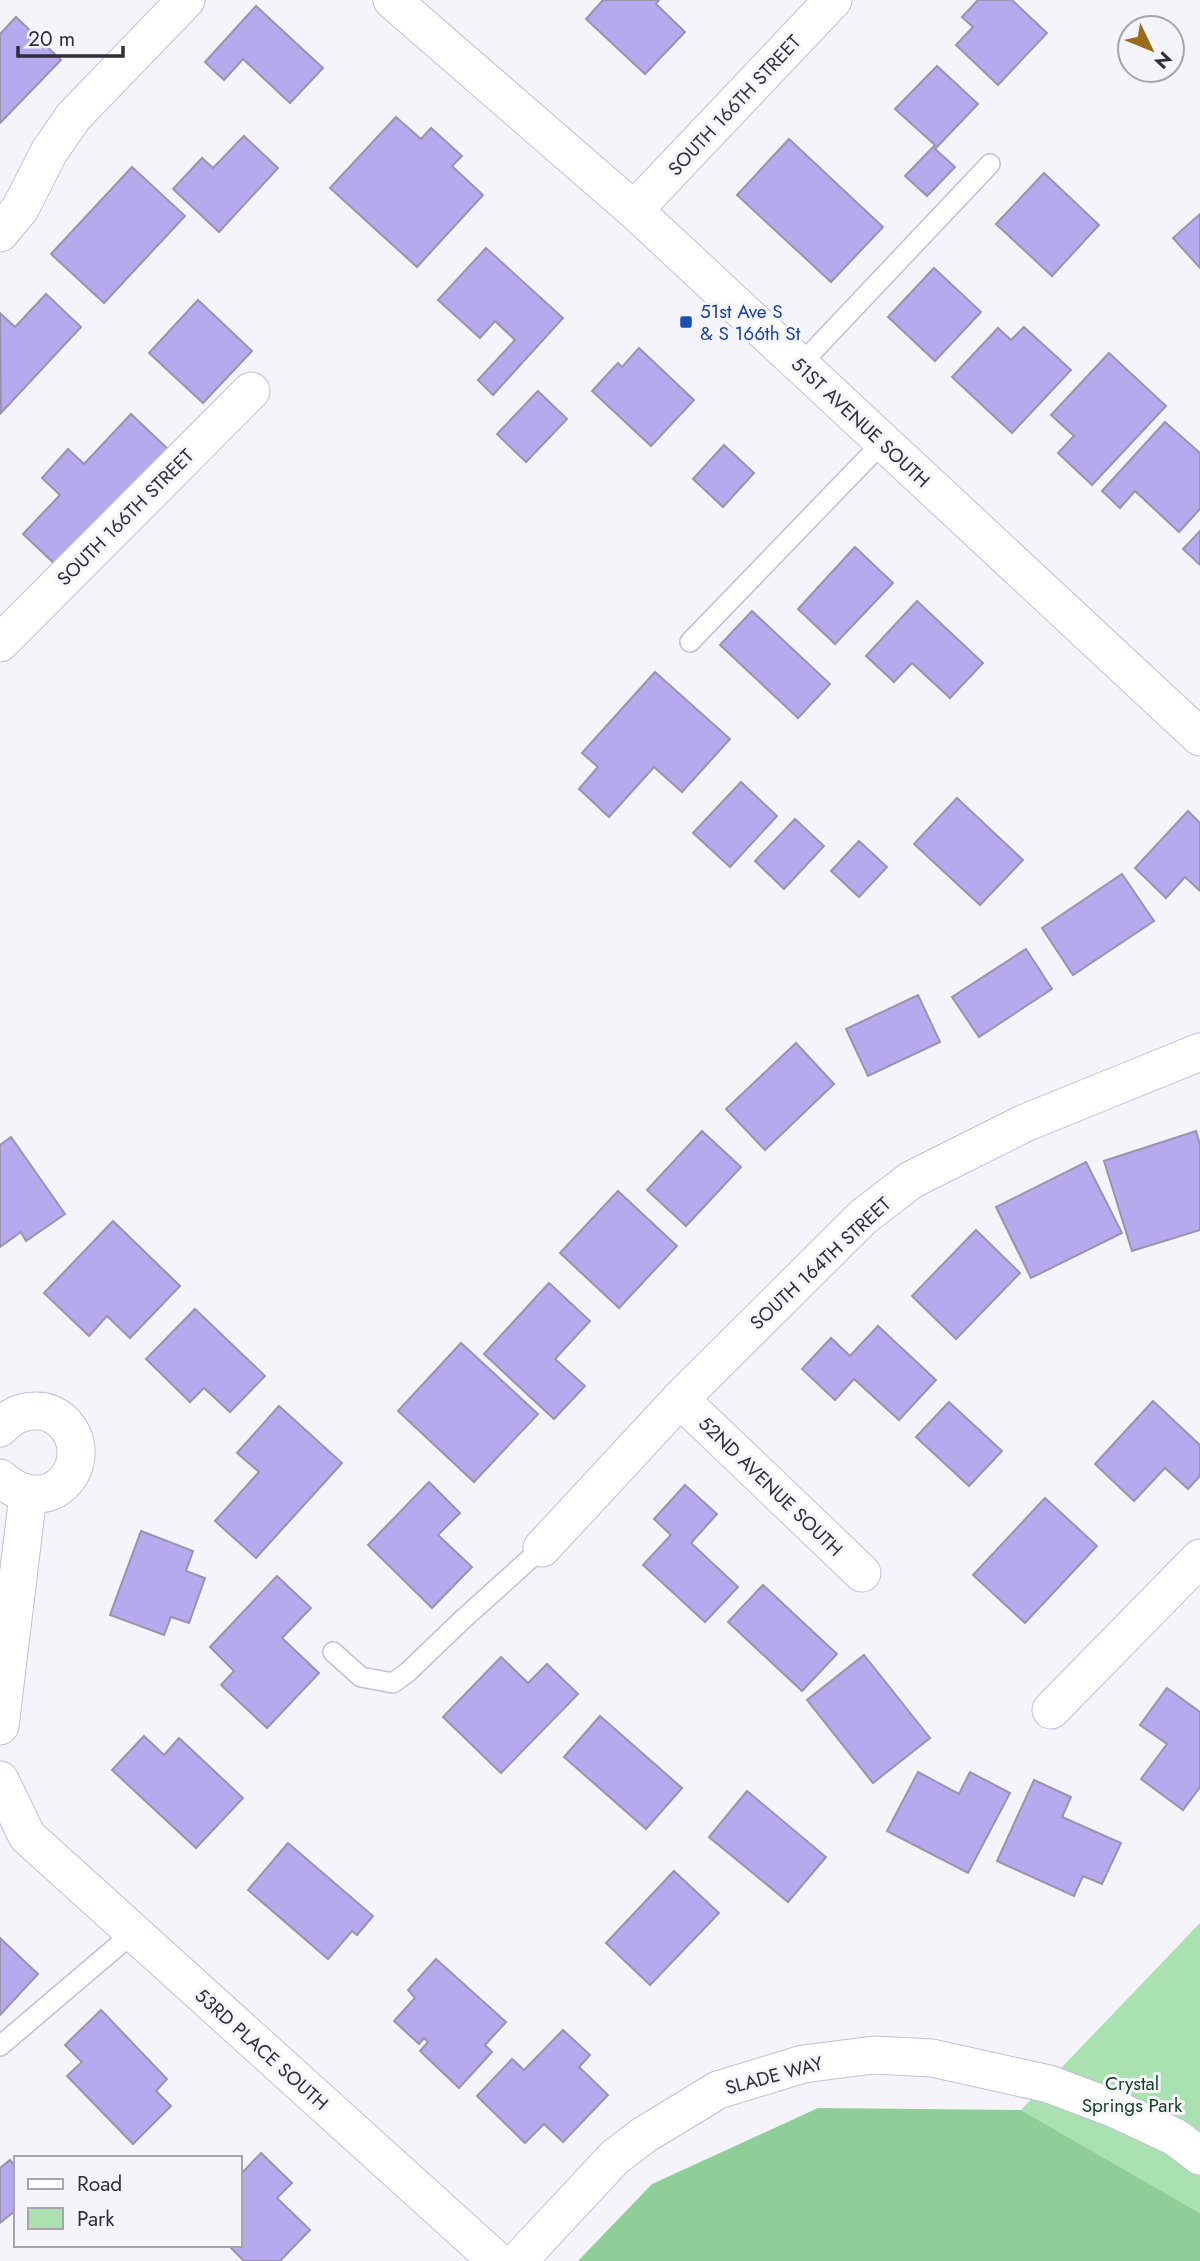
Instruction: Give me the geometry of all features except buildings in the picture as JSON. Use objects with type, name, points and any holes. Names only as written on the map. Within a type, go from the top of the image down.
[{"type":"street","points":[[0,233],[20,209],[48,152],[73,117],[186,0]]},
{"type":"street","name":"51ST AVENUE SOUTH","points":[[392,0],[634,210],[1200,737]]},
{"type":"street","name":"SOUTH 166TH STREET","points":[[634,210],[833,0]]},
{"type":"street","name":"SOUTH 166TH STREET","points":[[0,643],[251,391]]},
{"type":"street","name":"SOUTH 164TH STREET","points":[[542,1548],[680,1399],[863,1217],[911,1180],[1025,1124],[1200,1052]]},
{"type":"street","name":"52ND AVENUE SOUTH","points":[[680,1399],[862,1573]]},
{"type":"street","points":[[0,1428],[6,1420],[19,1413],[43,1411],[57,1417],[68,1427],[76,1443],[72,1473],[52,1492],[14,1487],[0,1726]]},
{"type":"street","points":[[1051,1710],[1200,1558]]},
{"type":"street","name":"53RD PLACE SOUTH","points":[[0,1780],[13,1844],[133,1933],[497,2261]]},
{"type":"street","name":"SLADE WAY","points":[[518,2261],[615,2157],[645,2135],[718,2090],[803,2064],[874,2054],[932,2058],[1026,2078],[1115,2109],[1175,2137],[1200,2156]]},
{"type":"lane","points":[[800,365],[990,163]]},
{"type":"lane","points":[[690,642],[883,442]]},
{"type":"lane","points":[[333,1653],[361,1677],[393,1683],[542,1548]]},
{"type":"lane","points":[[0,2046],[133,1933]]},
{"type":"green space","name":"Crystal Springs Park","points":[[1200,1923],[1200,2213],[1021,2110]]},
{"type":"green space","points":[[818,2108],[1021,2110],[1200,2213],[1200,2261],[578,2261],[652,2184]]},
{"type":"place","name":"51st Ave S & S 166th St","points":[[686,322]]}]
